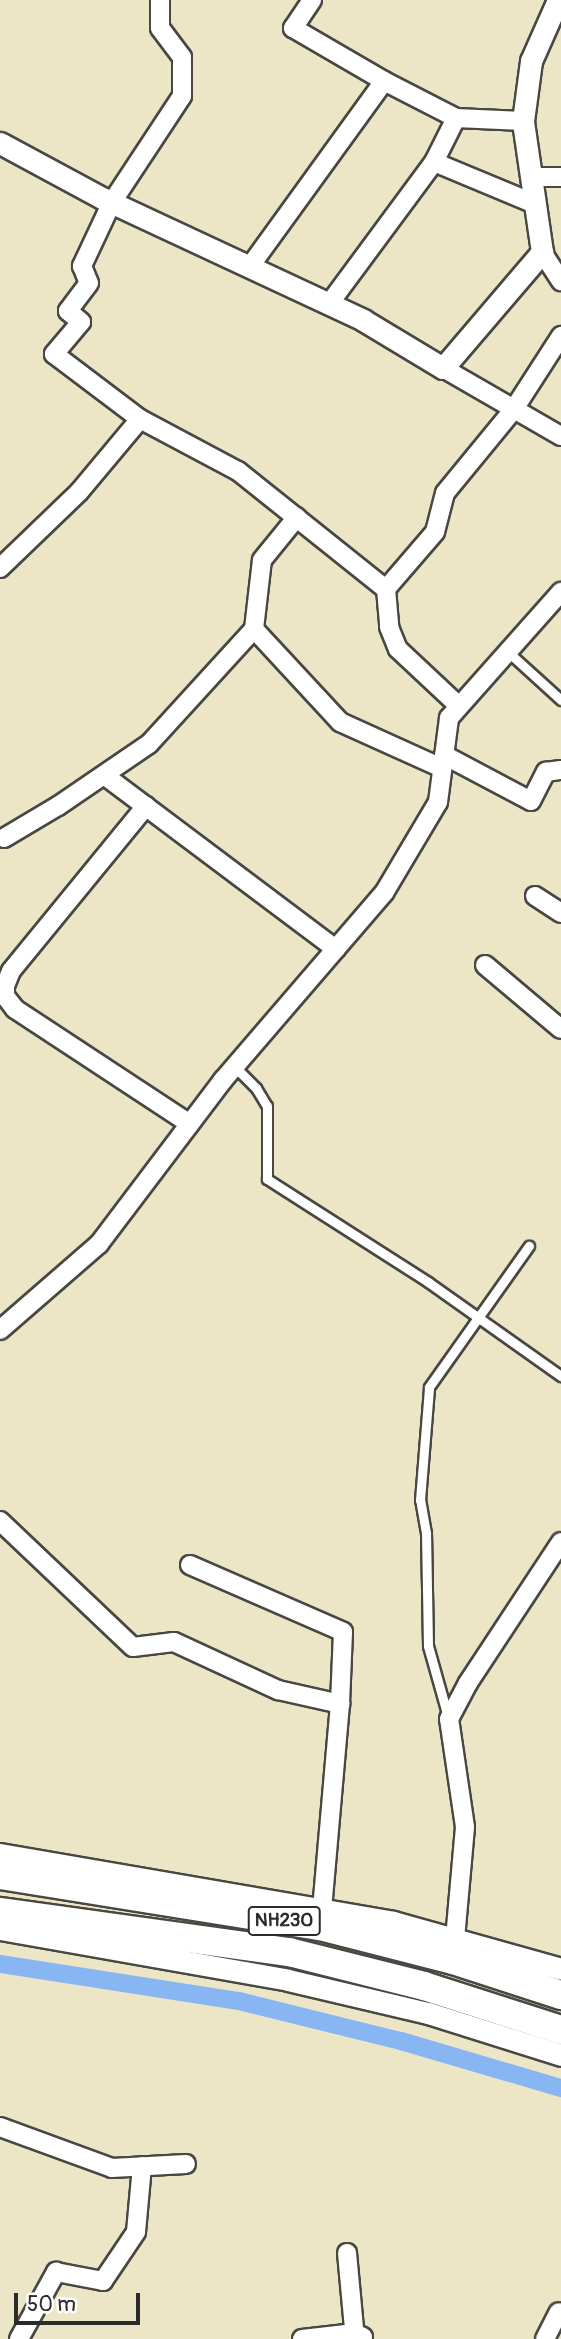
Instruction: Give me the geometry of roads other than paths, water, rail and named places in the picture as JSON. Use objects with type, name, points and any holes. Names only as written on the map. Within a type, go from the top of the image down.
[{"type":"highway","name":"NH230","points":[[0,1875],[320,1926],[453,1960],[561,1995]]},
{"type":"highway","name":"NH230","points":[[0,1912],[289,1952],[424,1986],[561,2030]]},
{"type":"street","points":[[160,0],[160,28],[182,57],[182,96],[112,202],[82,266],[89,283],[68,311],[80,323],[54,354],[139,419],[238,471],[386,589]]},
{"type":"street","points":[[312,0],[293,29],[456,118],[523,121]]},
{"type":"street","points":[[558,0],[531,61],[523,121],[542,252],[561,281]]},
{"type":"street","points":[[251,265],[384,81]]},
{"type":"street","points":[[329,304],[434,162],[456,118]]},
{"type":"street","points":[[0,144],[112,202],[251,265],[363,320],[561,436]]},
{"type":"street","points":[[434,162],[535,204]]},
{"type":"street","points":[[531,177],[561,177]]},
{"type":"street","points":[[443,368],[542,252]]},
{"type":"street","points":[[459,706],[398,649],[389,626],[386,589],[435,532],[445,493],[514,409],[561,336]]},
{"type":"street","points":[[0,568],[79,492],[139,419]]},
{"type":"street","points":[[4,838],[149,744],[254,629],[262,560],[297,517]]},
{"type":"street","points":[[0,1330],[99,1244],[235,1067],[384,893],[438,802],[449,719],[561,592]]},
{"type":"street","points":[[254,629],[341,722],[443,762],[531,801],[546,772],[561,770]]},
{"type":"street","points":[[104,775],[336,949]]},
{"type":"street","points":[[146,806],[11,971],[5,986],[5,996],[15,1009],[190,1124]]},
{"type":"street","points":[[535,895],[561,913]]},
{"type":"street","points":[[485,965],[561,1029]]},
{"type":"street","points":[[0,1521],[133,1647],[174,1642],[278,1690],[341,1704]]},
{"type":"street","points":[[456,1939],[465,1827],[449,1719],[468,1683],[561,1542]]},
{"type":"street","points":[[190,1565],[343,1632],[341,1704],[322,1910]]},
{"type":"street","points":[[0,1854],[393,1922],[561,1969]]},
{"type":"street","points":[[0,1929],[288,1980],[428,2013],[561,2055]]},
{"type":"street","points":[[0,2127],[112,2168],[186,2164]]},
{"type":"street","points":[[19,2339],[56,2272],[103,2281],[136,2232],[142,2166]]},
{"type":"street","points":[[302,2339],[358,2337],[347,2253]]},
{"type":"street","points":[[545,2339],[559,2312]]},
{"type":"lane","points":[[507,651],[561,700]]},
{"type":"lane","points":[[235,1067],[256,1088],[267,1106],[267,1179],[345,1226],[560,1372]]},
{"type":"lane","points":[[449,1719],[428,1646],[426,1533],[420,1500],[429,1387],[528,1246]]},
{"type":"waterway","points":[[0,1964],[239,2001],[401,2041],[561,2088]]}]
